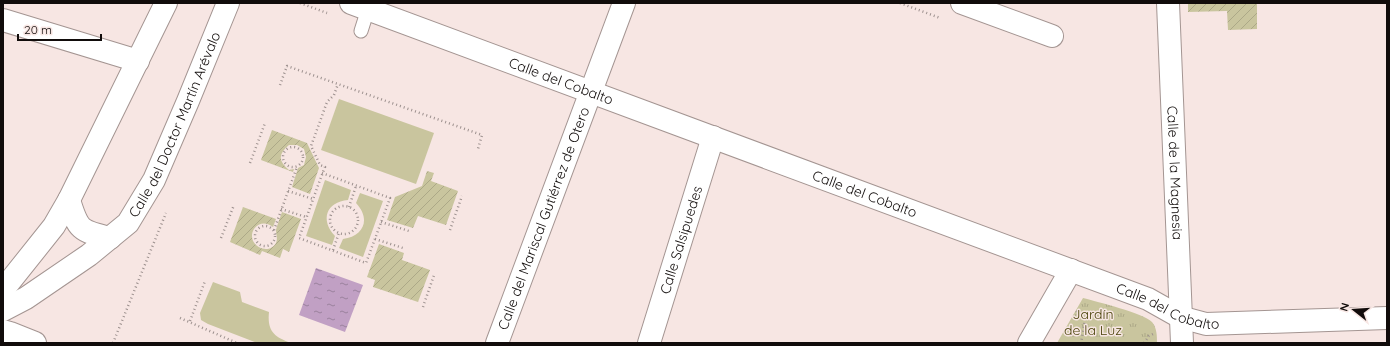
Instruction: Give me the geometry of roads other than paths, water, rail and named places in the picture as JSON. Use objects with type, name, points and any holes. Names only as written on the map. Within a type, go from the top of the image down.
[{"type":"street","points":[[3,290],[54,226],[69,200],[166,3]]},
{"type":"street","name":"Calle del Doctor Martín Arévalo","points":[[3,310],[26,298],[89,255],[128,222],[154,180],[228,3]]},
{"type":"street","name":"Calle del Mariscal Gutiérrez de Otero","points":[[497,343],[624,3]]},
{"type":"street","points":[[962,3],[1052,36]]},
{"type":"street","name":"Calle de la Magnesia","points":[[1168,3],[1182,343]]},
{"type":"street","name":"Calle del Cobalto","points":[[360,6],[1148,299],[1180,317],[1206,324],[1387,318]]},
{"type":"street","points":[[3,20],[138,61]]},
{"type":"street","name":"Calle Salsipuedes","points":[[649,343],[713,137]]},
{"type":"street","points":[[69,200],[79,226],[88,232],[110,238]]},
{"type":"street","points":[[1029,343],[1071,270]]},
{"type":"street","points":[[3,331],[35,343]]},
{"type":"lane","points":[[360,6],[361,30]]},
{"type":"water","points":[[316,268],[363,285],[345,332],[299,315]]},
{"type":"park label","name":"Jardín de la Luz","points":[[1093,322]]}]
